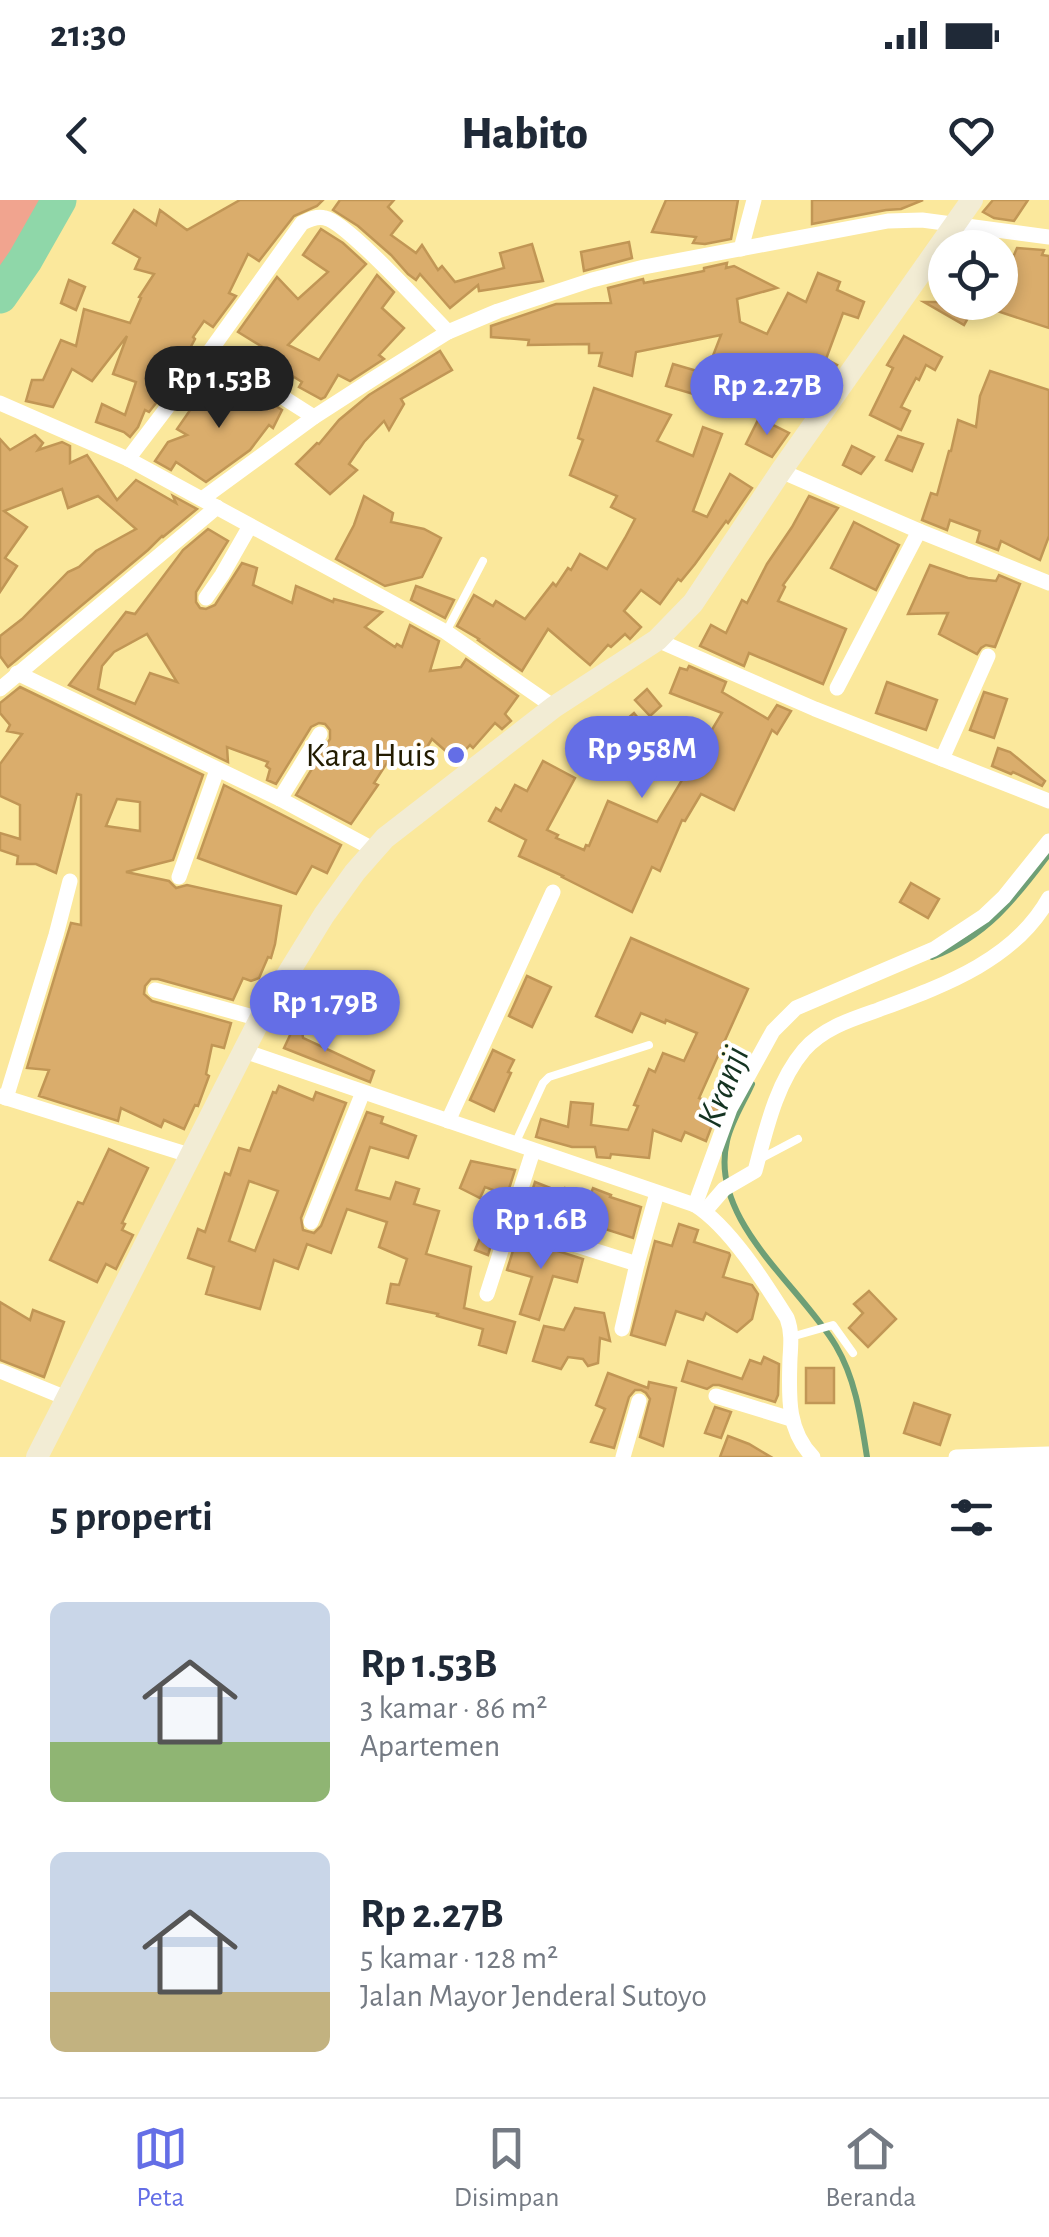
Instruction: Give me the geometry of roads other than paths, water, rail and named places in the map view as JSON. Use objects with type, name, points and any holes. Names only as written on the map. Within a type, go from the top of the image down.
[{"type":"main road","points":[[37,1457],[260,1019],[324,915],[373,849],[554,708],[658,640],[693,603],[972,200]]},
{"type":"street","points":[[741,249],[754,200]]},
{"type":"street","points":[[128,459],[302,223],[312,218],[336,222],[448,332]]},
{"type":"street","points":[[0,689],[209,503],[314,416],[448,332],[541,295],[592,280],[888,221],[922,220],[1049,236]]},
{"type":"street","points":[[210,351],[314,416]]},
{"type":"street","points":[[0,403],[128,459],[446,632],[554,708]]},
{"type":"street","points":[[781,471],[1049,583]]},
{"type":"street","points":[[206,598],[250,526]]},
{"type":"street","points":[[837,688],[919,531]]},
{"type":"street","points":[[658,640],[815,709],[1049,801]]},
{"type":"street","points":[[942,758],[988,656]]},
{"type":"street","points":[[17,673],[280,799],[373,849]]},
{"type":"street","points":[[280,799],[320,734]]},
{"type":"street","points":[[179,876],[217,770]]},
{"type":"street","points":[[700,1208],[730,1109],[773,1031],[796,1008],[934,949],[984,916],[1049,841]]},
{"type":"street","points":[[70,881],[3,1097],[189,1155]]},
{"type":"street","points":[[448,1122],[553,892]]},
{"type":"street","points":[[700,1208],[756,1165],[780,1089],[803,1051],[823,1033],[984,964],[1006,950],[1049,898]]},
{"type":"street","points":[[155,990],[260,1019]]},
{"type":"street","points":[[244,1051],[700,1208],[724,1230],[790,1325],[792,1420],[800,1444],[812,1457]]},
{"type":"street","points":[[311,1222],[363,1092]]},
{"type":"street","points":[[487,1294],[533,1151]]},
{"type":"street","points":[[622,1329],[658,1193]]},
{"type":"street","points":[[510,1224],[637,1264]]},
{"type":"street","points":[[0,1371],[66,1398]]},
{"type":"street","points":[[716,1396],[792,1420]]},
{"type":"street","points":[[623,1457],[639,1401]]},
{"type":"street","points":[[956,1457],[1049,1454]]},
{"type":"lane","points":[[446,632],[483,562]]},
{"type":"lane","points":[[515,1144],[548,1076],[649,1045]]},
{"type":"lane","points":[[756,1165],[798,1139]]},
{"type":"lane","points":[[791,1337],[836,1326],[853,1353]]},
{"type":"waterway","points":[[0,296],[59,200]]},
{"type":"waterway","name":"Kranji","points":[[932,957],[984,927],[1012,901],[1049,854]]},
{"type":"waterway","name":"Kranji","points":[[752,1084],[727,1141],[725,1170],[731,1198],[761,1250],[820,1323],[843,1359],[857,1400],[867,1457]]},
{"type":"place","name":"Kara Huis","points":[[456,755]]}]
